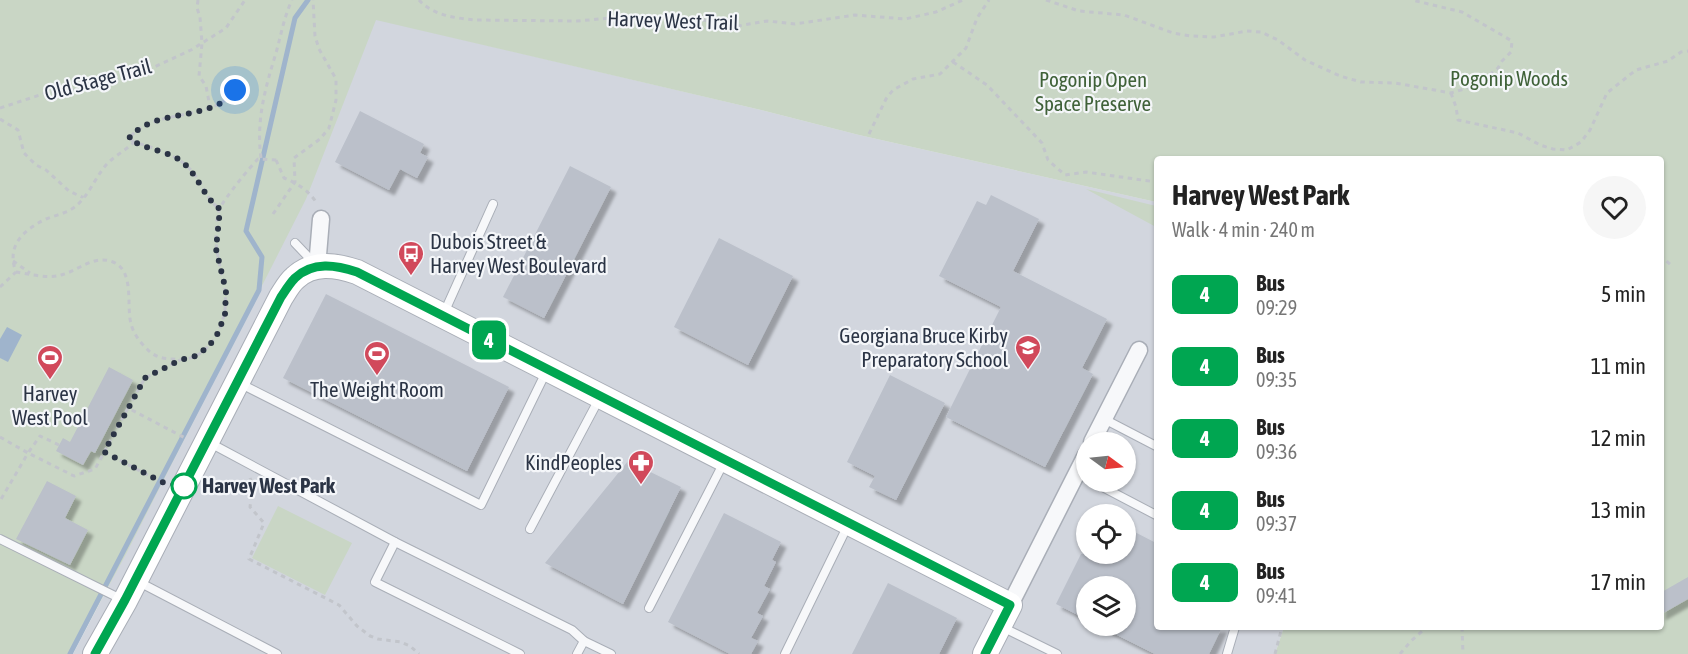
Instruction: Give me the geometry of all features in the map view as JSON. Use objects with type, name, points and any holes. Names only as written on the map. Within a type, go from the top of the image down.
[{"type":"street","points":[[317,267],[321,219]]},
{"type":"street","points":[[95,654],[130,590],[197,440],[237,383],[281,297],[295,278],[317,267],[337,265],[357,272],[850,522],[1005,615]]},
{"type":"street","points":[[1097,432],[1138,350]]},
{"type":"street","points":[[987,653],[1005,615],[1076,485]]},
{"type":"lane","points":[[443,316],[493,204]]},
{"type":"lane","points":[[295,243],[317,267]]},
{"type":"lane","points":[[237,383],[481,505],[548,369]]},
{"type":"lane","points":[[530,529],[600,396]]},
{"type":"lane","points":[[1104,419],[1154,445]]},
{"type":"lane","points":[[197,440],[572,630],[584,641],[611,654]]},
{"type":"lane","points":[[649,608],[726,459]]},
{"type":"lane","points":[[1112,492],[1154,514]]},
{"type":"lane","points":[[785,654],[850,522]]},
{"type":"lane","points":[[0,538],[130,590],[278,654]]},
{"type":"lane","points":[[395,542],[375,582],[520,654]]},
{"type":"lane","points":[[1005,615],[1058,654]]},
{"type":"lane","points":[[1227,654],[1234,630]]},
{"type":"lane","points":[[577,654],[584,641]]},
{"type":"path","points":[[198,0],[196,8],[200,16],[202,43],[199,76],[206,86],[210,107],[206,109]]},
{"type":"path","name":"Old Stage Trail","points":[[0,108],[49,92],[67,91],[150,69],[191,50],[226,28],[245,0]]},
{"type":"path","points":[[278,160],[261,158],[259,144],[261,111],[266,80],[292,0]]},
{"type":"path","points":[[273,214],[294,182],[294,158],[329,128],[336,100],[336,79],[315,36],[313,0]]},
{"type":"path","name":"Harvey West Trail","points":[[419,0],[431,10],[458,19],[577,21],[674,17],[738,26],[766,21],[795,24],[855,15],[905,19],[936,12],[963,0]]},
{"type":"path","points":[[869,134],[879,111],[893,90],[914,79],[940,74],[966,48],[977,18],[989,0]]},
{"type":"path","points":[[1046,0],[1079,11],[1124,15],[1173,33],[1191,36],[1214,37],[1247,31],[1261,32],[1278,40],[1305,60],[1340,76],[1360,82],[1395,83],[1451,93],[1477,85],[1489,76],[1511,52],[1512,41],[1462,12],[1412,0]]},
{"type":"path","points":[[1451,93],[1458,120],[1518,133],[1540,145],[1567,150],[1581,142],[1590,130],[1607,93],[1636,70],[1668,62],[1681,52],[1688,51]]},
{"type":"path","points":[[953,62],[987,85],[1042,143],[1048,160],[1065,175],[1086,171],[1154,182]]},
{"type":"path","points":[[220,209],[211,202],[194,174],[182,162],[167,152],[134,142],[129,138],[137,128],[222,103],[235,90]]},
{"type":"path","points":[[0,120],[18,130],[24,153],[69,191],[82,197],[91,188]]},
{"type":"path","points":[[16,272],[12,260],[16,244],[23,234],[47,219],[75,208],[104,167],[134,142]]},
{"type":"path","points":[[0,437],[74,476],[95,469],[145,378],[180,360],[196,356],[209,346],[218,333],[225,314],[226,291],[216,249],[220,209],[246,171],[258,159],[278,160]]},
{"type":"path","points":[[278,160],[284,178],[294,182],[313,196],[316,202]]},
{"type":"path","points":[[1664,259],[1673,267]]},
{"type":"path","points":[[12,260],[32,275]]},
{"type":"path","points":[[16,272],[60,276],[87,263],[103,260],[114,262],[122,268],[127,278],[131,325],[140,342],[151,354],[164,359],[180,360]]},
{"type":"path","points":[[0,287],[16,272]]},
{"type":"path","points":[[128,408],[197,440]]},
{"type":"path","points":[[0,501],[40,436],[59,445]]},
{"type":"path","points":[[104,452],[164,483]]},
{"type":"path","points":[[244,475],[250,479],[253,486],[250,507],[264,523],[249,560],[339,605],[357,626],[370,636],[401,642],[411,646],[419,654]]},
{"type":"path","points":[[1275,654],[1281,630]]},
{"type":"path","points":[[1400,654],[1424,630]]},
{"type":"path","points":[[1462,630],[1463,654]]},
{"type":"shaded area","points":[[375,19],[859,135],[1154,202],[1154,630],[1283,630],[1275,654],[73,654],[125,555]]},
{"type":"green space","points":[[0,0],[1688,0],[1688,654],[1275,654],[1283,630],[1664,630],[1664,156],[1154,156],[1154,202],[859,135],[376,20],[306,199],[125,556],[72,654],[0,654]]},
{"type":"green space","points":[[1086,189],[1154,206],[1154,226]]},
{"type":"green space","points":[[278,506],[352,543],[325,595],[252,558]]},
{"type":"water","points":[[7,327],[22,335],[8,362],[0,358],[0,339]]},
{"type":"building","points":[[360,111],[424,144],[420,153],[428,157],[417,178],[400,169],[389,190],[335,162]]},
{"type":"building","points":[[570,166],[611,187],[544,318],[503,297]]},
{"type":"building","name":"Georgiana Bruce Kirby Preparatory School","points":[[991,195],[1039,219],[1013,271],[1107,319],[1082,368],[1093,374],[1045,467],[946,417],[1001,307],[939,276],[977,201],[986,205]]},
{"type":"building","points":[[719,238],[793,276],[748,365],[674,327]]},
{"type":"building","points":[[326,294],[509,387],[467,471],[283,378]]},
{"type":"building","points":[[109,367],[133,380],[95,453],[91,451],[83,465],[56,451],[63,438],[70,442]]},
{"type":"building","points":[[890,375],[945,403],[896,500],[869,487],[875,476],[847,462]]},
{"type":"building","points":[[628,461],[681,487],[623,604],[545,563]]},
{"type":"building","points":[[47,481],[76,496],[65,518],[88,530],[70,565],[16,539]]},
{"type":"building","points":[[724,513],[781,542],[772,560],[776,562],[764,586],[770,589],[757,613],[763,616],[751,638],[758,641],[751,654],[730,654],[668,622]]},
{"type":"building","points":[[1136,533],[1154,542],[1154,630],[1221,630],[1209,654],[1155,654],[1119,636],[1136,636],[1136,576],[1076,576],[1076,614],[1056,604],[1076,564],[1136,564]]},
{"type":"building","points":[[1688,577],[1688,599],[1664,613],[1664,591]]},
{"type":"building","points":[[888,583],[957,618],[939,654],[852,654]]},
{"type":"waterway","points":[[70,654],[259,290],[262,257],[246,231],[295,18],[308,0]]},
{"type":"bus line","name":"4","points":[[95,654],[281,297],[295,278],[317,267],[337,265],[357,272],[1010,605],[985,654]]},
{"type":"place","name":"Dubois Street & Harvey West Boulevard","points":[[411,277]]},
{"type":"place","name":"Georgiana Bruce Kirby Preparatory School","points":[[1028,371]]},
{"type":"place","name":"The Weight Room","points":[[377,377]]},
{"type":"place","name":"Harvey West Pool","points":[[50,381]]},
{"type":"place","name":"Harvey West Park","points":[[184,486]]},
{"type":"place","name":"KindPeoples","points":[[641,486]]},
{"type":"route","points":[[184,486],[164,483],[104,452],[145,378],[180,360],[196,356],[209,346],[218,333],[225,314],[226,291],[216,249],[220,209],[211,202],[194,174],[182,162],[167,152],[134,142],[129,138],[137,128],[198,112],[222,103],[235,90]]},
{"type":"park label","name":"Pogonip Woods","points":[[1509,79]]},
{"type":"park label","name":"Pogonip Open Space Preserve","points":[[1093,92]]}]
